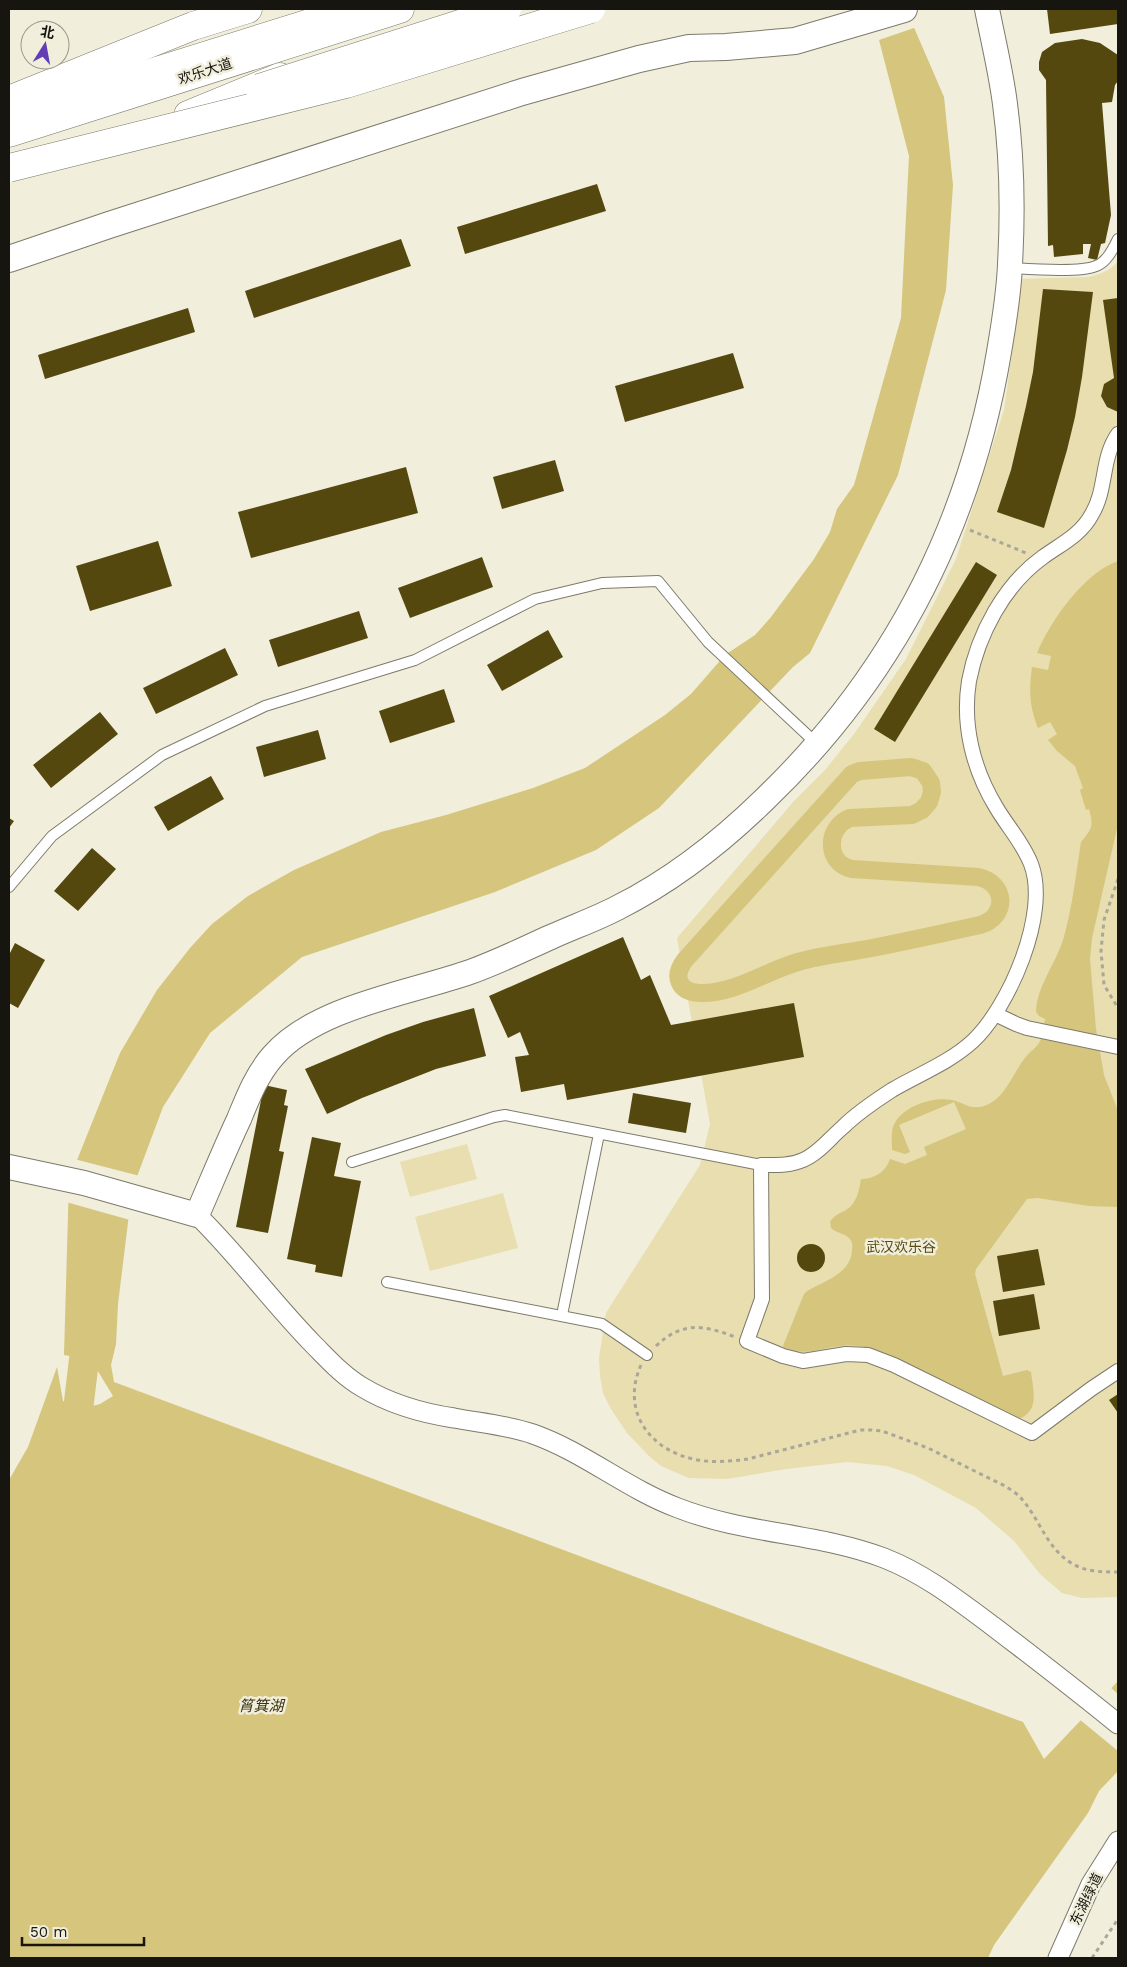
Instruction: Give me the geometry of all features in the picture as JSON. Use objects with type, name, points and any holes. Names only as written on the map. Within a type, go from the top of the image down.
[{"type":"main road","points":[[9,100],[193,26],[248,9]]},
{"type":"main road","name":"欢乐大道","points":[[9,117],[355,9]]},
{"type":"main road","name":"欢乐大道","points":[[9,133],[400,9]]},
{"type":"main road","points":[[9,181],[81,158],[348,50],[479,9]]},
{"type":"main road","points":[[9,167],[507,9]]},
{"type":"main road","points":[[9,167],[346,84],[591,9]]},
{"type":"main road","points":[[9,259],[522,92],[639,58],[689,48],[795,41],[904,9]]},
{"type":"street","points":[[197,1215],[254,1083],[272,1058],[296,1035],[332,1016],[498,962],[617,908],[660,884],[718,842],[798,767],[864,687],[885,655],[925,584],[953,523],[976,456],[989,407],[1004,318],[1010,268],[1011,187],[1007,124],[988,9]]},
{"type":"street","points":[[1118,434],[1110,449],[1100,491],[1092,514],[1074,537],[1041,559],[1010,589],[982,638],[973,662],[966,700],[967,728],[984,783],[995,806],[1026,853],[1036,884],[1034,913],[1025,952],[995,1014],[981,1032],[963,1049],[874,1102],[810,1157],[790,1164],[761,1165],[762,1299],[747,1341],[783,1356],[803,1361],[846,1354],[868,1355],[894,1365],[1032,1433],[1118,1371]]},
{"type":"street","points":[[995,1014],[1035,1030],[1116,1047]]},
{"type":"street","points":[[9,1166],[84,1183],[197,1215],[220,1238],[292,1323],[340,1371],[377,1395],[423,1412],[488,1423],[534,1434],[562,1446],[661,1502],[690,1513],[832,1544],[885,1559],[929,1580],[1053,1672],[1118,1724]]},
{"type":"street","name":"东湖绿道","points":[[1058,1958],[1092,1884],[1118,1841]]},
{"type":"lane","points":[[1010,268],[1041,270],[1096,267],[1105,259],[1118,240]]},
{"type":"lane","points":[[9,887],[52,836],[162,754],[265,706],[415,660],[535,599],[602,583],[658,581],[708,642],[789,720],[818,745]]},
{"type":"lane","points":[[352,1162],[505,1115],[761,1165]]},
{"type":"lane","points":[[562,1315],[599,1134]]},
{"type":"lane","points":[[387,1282],[602,1324],[647,1355]]},
{"type":"path","points":[[953,523],[1041,559]]},
{"type":"path","points":[[1118,879],[1104,920],[1101,951],[1104,985],[1118,1008]]},
{"type":"path","points":[[747,1341],[710,1328],[687,1328],[665,1338],[647,1355],[640,1367],[634,1395],[636,1409],[642,1426],[649,1435],[674,1452],[699,1460],[733,1461],[860,1430],[882,1431],[928,1448],[1009,1489],[1020,1497],[1059,1552],[1074,1565],[1093,1570],[1118,1572]]},
{"type":"path","points":[[1092,1958],[1118,1920]]},
{"type":"green space","name":"武汉欢乐谷","points":[[1118,261],[1118,1597],[1082,1598],[1062,1593],[1040,1574],[1014,1541],[976,1508],[914,1475],[887,1466],[847,1462],[786,1469],[727,1479],[689,1478],[661,1466],[627,1433],[611,1409],[603,1393],[599,1358],[606,1313],[700,1165],[710,1124],[677,938],[794,801],[825,770],[854,734],[906,659],[956,559],[1004,410],[1016,324],[1014,279],[1087,277],[1108,270]]},
{"type":"green space","points":[[467,1144],[477,1179],[410,1197],[400,1162]]},
{"type":"green space","points":[[503,1193],[518,1248],[430,1271],[415,1217]]},
{"type":"water","name":"筲箕湖","points":[[871,9],[906,9],[944,97],[953,185],[946,290],[898,475],[810,653],[793,667],[659,808],[596,850],[495,892],[302,957],[210,1033],[163,1107],[132,1190],[118,1304],[116,1344],[111,1365],[114,1382],[1023,1722],[1044,1759],[1118,1681],[1118,1771],[1099,1791],[1088,1813],[994,1945],[988,1958],[9,1958],[9,1480],[28,1447],[57,1367],[63,1401],[78,1410],[100,1404],[113,1396],[96,1368],[94,1360],[64,1355],[69,1180],[120,1053],[157,990],[190,948],[212,924],[248,896],[294,870],[381,832],[446,815],[533,788],[585,768],[665,715],[691,694],[725,655],[755,635],[771,617],[814,559],[830,532],[837,509],[854,485],[901,318],[909,156]]},
{"type":"water","points":[[1118,561],[1118,824],[1092,938],[1090,959],[1096,1029],[1104,1075],[1118,1111],[1118,1207],[1089,1206],[1038,1198],[1027,1199],[976,1269],[975,1274],[1003,1376],[1027,1370],[1031,1372],[1034,1392],[1033,1405],[1026,1415],[1019,1419],[876,1350],[849,1346],[802,1352],[785,1349],[783,1346],[804,1294],[829,1280],[848,1264],[851,1257],[851,1240],[831,1228],[830,1222],[835,1216],[853,1204],[861,1179],[879,1174],[886,1168],[890,1159],[905,1164],[927,1155],[924,1147],[966,1129],[954,1102],[899,1125],[910,1152],[905,1154],[892,1150],[892,1130],[902,1114],[918,1104],[935,1100],[952,1100],[976,1107],[988,1104],[995,1100],[1007,1087],[1020,1065],[1041,1039],[1045,1019],[1036,1012],[1037,1002],[1063,940],[1081,842],[1092,824],[1089,809],[1086,810],[1080,790],[1083,788],[1075,766],[1057,751],[1048,740],[1057,734],[1050,722],[1038,728],[1030,698],[1032,667],[1048,670],[1051,656],[1037,653],[1051,626],[1081,587],[1105,567]]},
{"type":"pier","points":[[868,9],[909,9],[917,27],[876,41]]},
{"type":"pier","points":[[74,1159],[140,1176],[134,1190],[130,1220],[66,1202],[67,1179]]},
{"type":"pier","points":[[1110,1687],[1118,1694],[1118,1751],[1079,1719]]},
{"type":"building","points":[[1047,9],[1118,9],[1118,24],[1050,34]]},
{"type":"building","points":[[1082,39],[1100,43],[1118,55],[1118,81],[1115,85],[1112,102],[1102,103],[1111,215],[1105,243],[1101,244],[1097,260],[1088,258],[1091,244],[1083,244],[1083,254],[1054,257],[1053,245],[1048,246],[1046,80],[1039,70],[1039,62],[1042,52],[1055,43]]},
{"type":"building","points":[[597,184],[606,211],[465,254],[457,227]]},
{"type":"building","points":[[401,239],[411,266],[254,318],[245,291]]},
{"type":"building","points":[[1043,289],[1093,292],[1075,417],[1044,528],[997,512],[1011,470],[1026,406],[1033,372]]},
{"type":"building","points":[[1118,298],[1118,412],[1107,407],[1101,396],[1104,384],[1114,378],[1103,300]]},
{"type":"building","points":[[188,308],[195,332],[45,379],[38,355]]},
{"type":"building","points":[[733,353],[744,388],[625,422],[615,386]]},
{"type":"building","points":[[555,460],[564,491],[502,509],[493,477]]},
{"type":"building","points":[[406,467],[418,513],[251,558],[238,512]]},
{"type":"building","points":[[158,541],[172,586],[90,611],[76,566]]},
{"type":"building","points":[[482,557],[493,587],[410,618],[398,588]]},
{"type":"building","points":[[976,562],[997,575],[895,742],[874,729]]},
{"type":"building","points":[[359,611],[368,638],[278,667],[269,640]]},
{"type":"building","points":[[548,630],[563,657],[502,691],[487,665]]},
{"type":"building","points":[[225,648],[238,675],[156,714],[143,688]]},
{"type":"building","points":[[444,689],[455,722],[390,743],[379,711]]},
{"type":"building","points":[[100,712],[118,734],[51,788],[33,765]]},
{"type":"building","points":[[318,730],[326,759],[264,777],[256,747]]},
{"type":"building","points":[[211,776],[224,799],[168,831],[154,807]]},
{"type":"building","points":[[9,818],[14,821],[9,828]]},
{"type":"building","points":[[92,848],[116,869],[78,911],[54,891]]},
{"type":"building","points":[[623,937],[641,980],[650,975],[671,1025],[794,1003],[804,1057],[567,1100],[564,1084],[521,1092],[515,1057],[529,1055],[520,1032],[508,1038],[489,996]]},
{"type":"building","points":[[15,943],[45,960],[18,1008],[9,1003],[9,955]]},
{"type":"building","points":[[474,1008],[486,1056],[436,1069],[327,1114],[305,1069],[386,1035],[423,1022]]},
{"type":"building","points":[[264,1085],[287,1090],[284,1105],[288,1106],[279,1151],[284,1152],[268,1233],[236,1227]]},
{"type":"building","points":[[633,1093],[691,1103],[686,1133],[628,1123]]},
{"type":"building","points":[[312,1137],[341,1143],[334,1176],[361,1181],[342,1277],[315,1272],[316,1265],[287,1259]]},
{"type":"building","points":[[811,1244],[821,1248],[825,1258],[821,1268],[811,1272],[801,1268],[797,1258],[801,1248]]},
{"type":"building","points":[[1038,1249],[1045,1285],[1003,1292],[997,1256]]},
{"type":"building","points":[[1034,1294],[1040,1329],[999,1336],[993,1301]]},
{"type":"building","points":[[1118,1394],[1118,1413],[1109,1400]]},
{"type":"waterway","points":[[911,767],[923,771],[931,783],[932,792],[929,802],[922,810],[912,815],[850,818],[842,823],[836,829],[833,837],[833,853],[837,860],[852,869],[978,877],[988,880],[999,893],[999,908],[996,915],[980,925],[798,962],[725,990],[700,993],[683,987],[678,978],[681,966],[685,960],[852,774],[860,771],[911,767]]},
{"type":"waterway","points":[[78,1410],[89,1318]]}]
